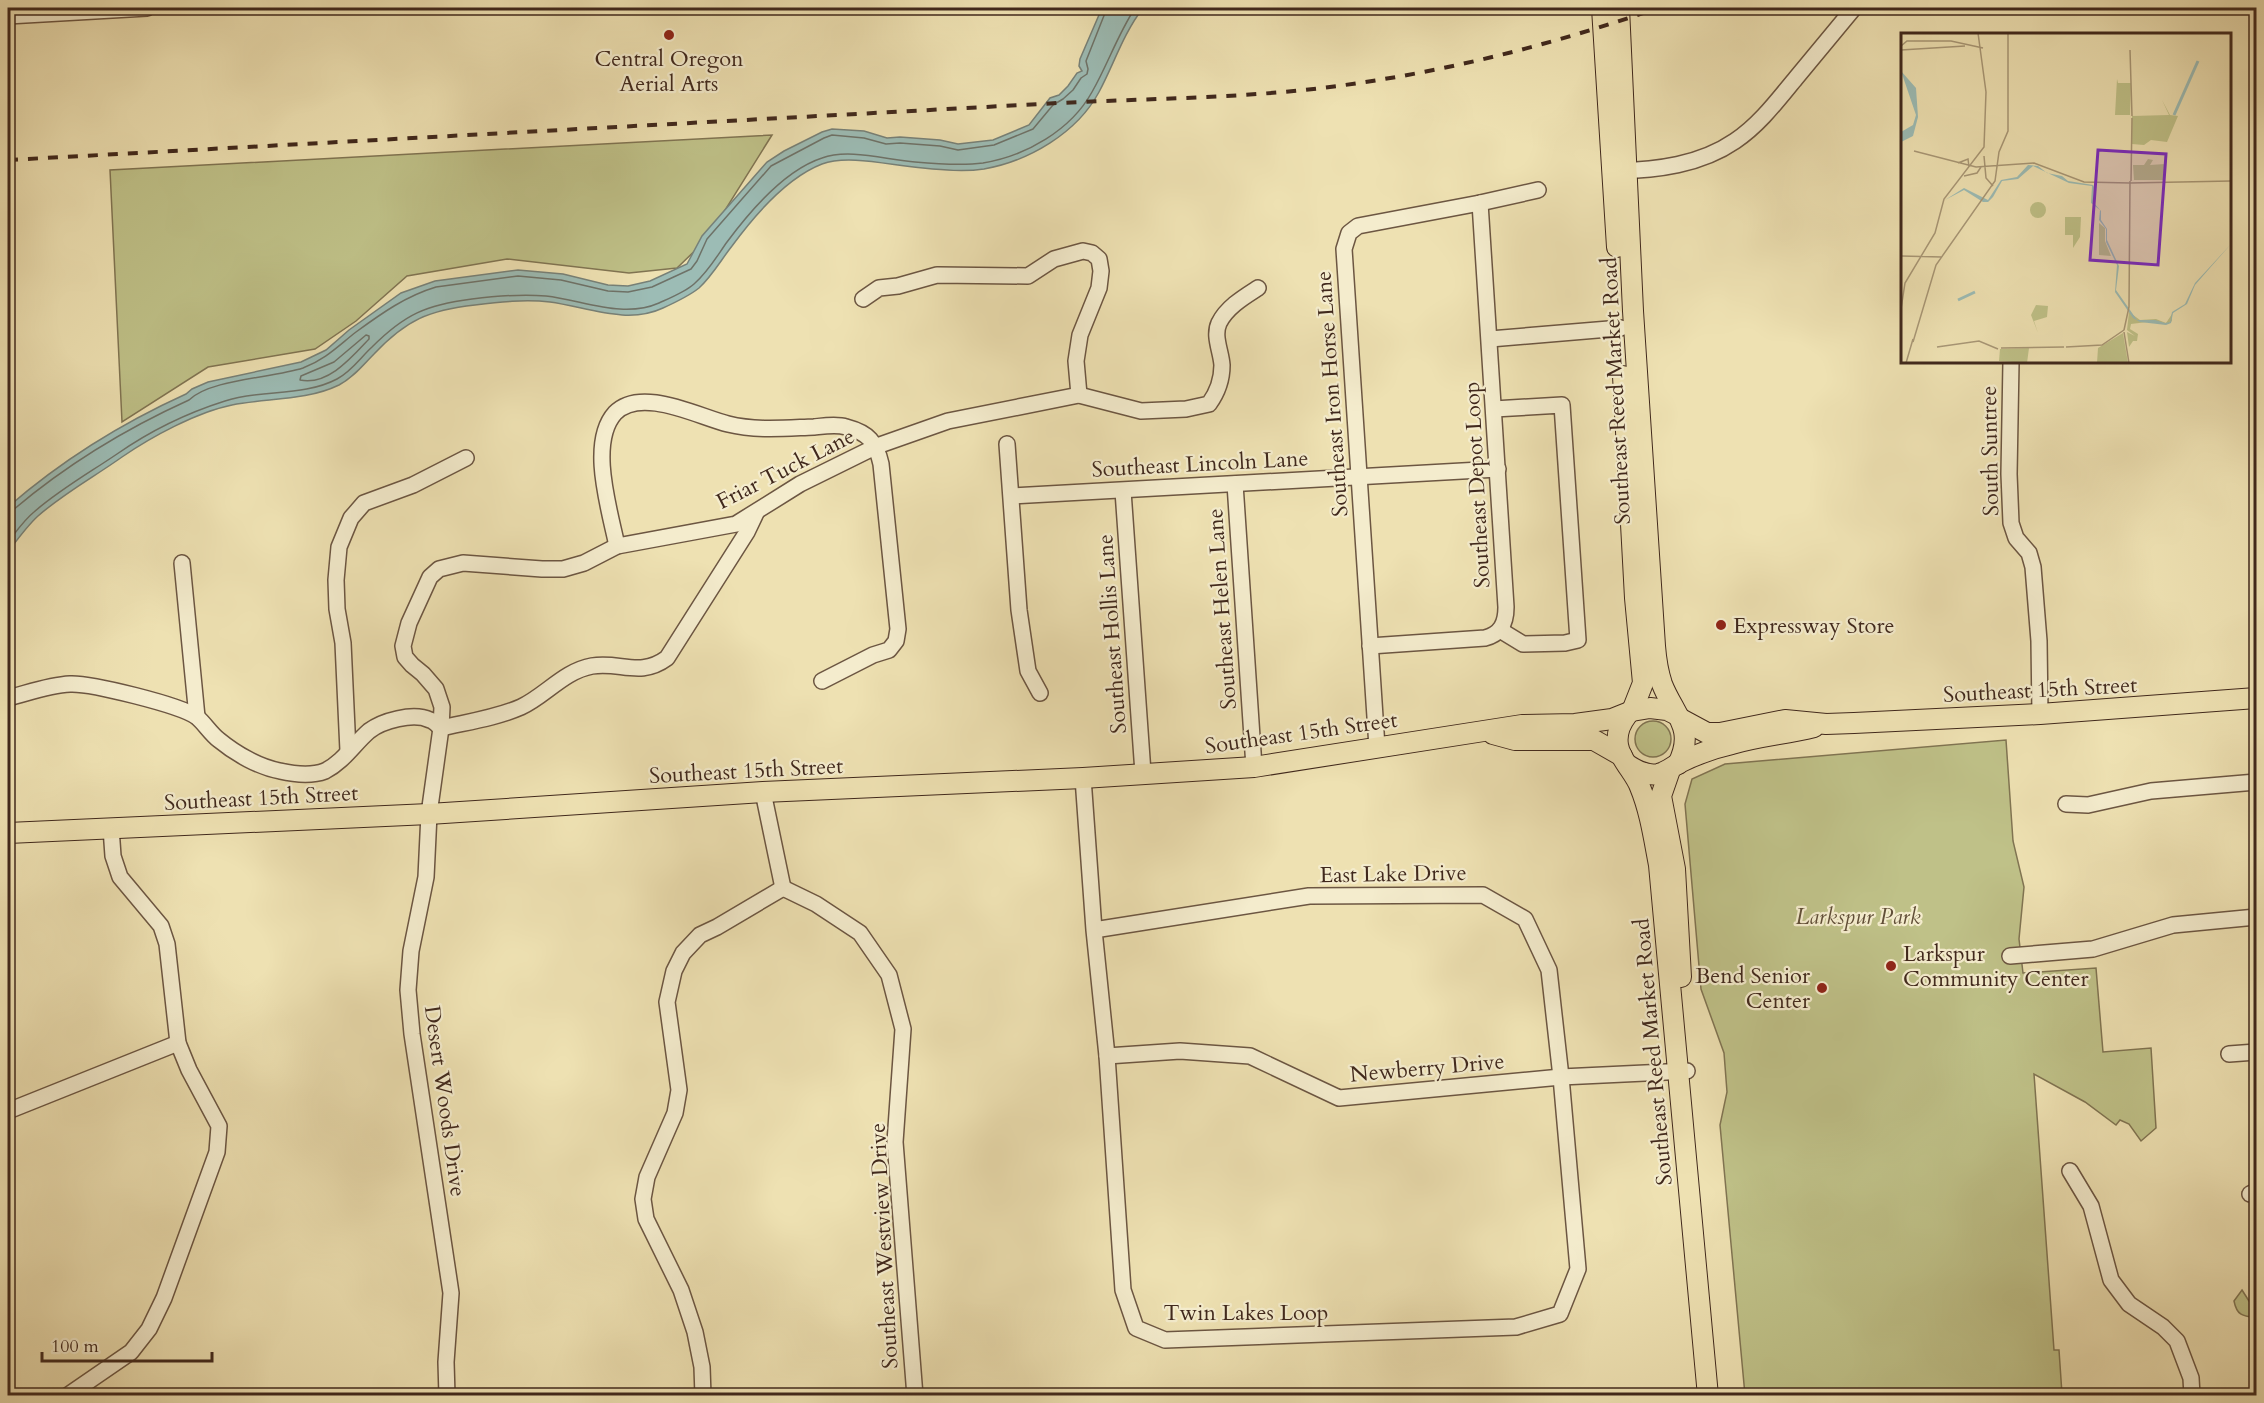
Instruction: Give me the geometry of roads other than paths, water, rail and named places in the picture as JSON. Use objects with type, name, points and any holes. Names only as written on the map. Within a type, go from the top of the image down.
[{"type":"main road","name":"Southeast Reed Market Road","points":[[1602,8],[1633,311],[1655,646],[1661,682],[1686,735],[1685,746],[1661,796],[1675,869],[1682,1071],[1708,1395]]},
{"type":"main road","name":"Southeast Reed Market Road","points":[[1619,8],[1621,328],[1635,598],[1643,683],[1617,733],[1618,747],[1644,797],[1659,865],[1718,1395]]},
{"type":"main road","name":"Southeast 15th Street","points":[[8,834],[429,814],[763,792],[1083,778],[1254,767],[1522,725],[1575,724],[1612,719],[1629,713],[1658,708],[1707,733],[1720,733],[1785,720],[1826,724],[2040,714],[2256,698]]},
{"type":"main road","name":"Southeast 15th Street","points":[[1485,731],[1515,740],[1594,740],[1625,760],[1636,771],[1657,774],[1733,743],[1787,734],[1826,724]]},
{"type":"street","points":[[8,16],[24,11],[147,8]]},
{"type":"street","points":[[1620,171],[1685,163],[1708,155],[1734,141],[1753,126],[1777,101],[1854,8]]},
{"type":"street","name":"Southeast Iron Horse Lane","points":[[1377,747],[1344,249],[1349,233],[1358,226],[1480,203],[1538,189]]},
{"type":"street","name":"Southeast Depot Loop","points":[[1480,203],[1506,607],[1504,622],[1500,630]]},
{"type":"street","points":[[863,299],[879,288],[907,284],[924,277],[937,275],[1028,276],[1054,260],[1083,251],[1092,253],[1099,260],[1101,271],[1099,288],[1080,335],[1076,361],[1079,395]]},
{"type":"street","name":"Friar Tuck Lane","points":[[429,814],[442,707],[436,689],[405,657],[403,646],[409,623],[430,577],[438,569],[463,563],[563,569],[584,563],[617,546],[736,525],[800,484],[877,446],[948,421],[1079,395],[1141,411],[1186,409],[1209,404],[1219,387],[1221,373],[1218,324],[1231,308],[1258,288]]},
{"type":"street","points":[[1490,339],[1621,328]]},
{"type":"street","name":"South Suntree","points":[[2011,363],[2009,474],[2011,523],[2016,538],[2029,552],[2033,567],[2039,641],[2040,714]]},
{"type":"street","points":[[617,546],[602,462],[608,425],[616,413],[626,406],[656,403],[728,424],[760,429],[844,426],[866,436],[877,446],[881,464],[898,629],[896,641],[889,650],[873,655],[822,681]]},
{"type":"street","points":[[1370,646],[1481,639],[1492,636],[1500,630],[1523,644],[1565,643],[1578,640],[1562,405],[1494,410]]},
{"type":"street","points":[[1007,444],[1019,610],[1028,671],[1040,693]]},
{"type":"street","points":[[348,751],[343,644],[337,599],[339,547],[351,518],[364,503],[413,485],[466,458]]},
{"type":"street","name":"Southeast Lincoln Lane","points":[[1012,496],[1498,469]]},
{"type":"street","name":"Southeast Helen Lane","points":[[1235,484],[1254,767]]},
{"type":"street","name":"Southeast Hollis Lane","points":[[1123,491],[1143,773]]},
{"type":"street","points":[[8,698],[55,686],[73,684],[93,686],[173,706],[197,717],[220,741],[252,762],[279,771],[299,774],[322,772],[337,764],[371,730],[396,719],[417,717],[429,719],[441,728],[486,718],[522,706],[574,673],[592,666],[644,669],[657,666],[667,658],[747,532],[756,513]]},
{"type":"street","points":[[182,563],[197,717]]},
{"type":"street","name":"Twin Lakes Loop","points":[[1083,778],[1094,930],[1107,1056],[1122,1290],[1136,1328],[1165,1340],[1516,1327],[1560,1314],[1578,1269],[1562,1077]]},
{"type":"street","points":[[2066,804],[2088,806],[2151,791],[2256,782]]},
{"type":"street","points":[[702,1395],[702,1367],[695,1332],[681,1290],[646,1219],[643,1199],[647,1177],[675,1113],[679,1090],[667,1002],[674,971],[683,953],[700,935],[783,888],[763,792]]},
{"type":"street","name":"Desert Woods Drive","points":[[429,814],[426,877],[411,951],[408,990],[412,1034],[451,1293],[446,1362],[447,1395]]},
{"type":"street","points":[[67,1395],[131,1352],[149,1329],[164,1298],[217,1152],[219,1126],[189,1070],[178,1043],[167,944],[161,926],[120,877],[113,856],[111,828]]},
{"type":"street","name":"Southeast Westview Drive","points":[[783,888],[816,904],[860,933],[889,975],[892,986],[903,1029],[895,1142],[915,1395]]},
{"type":"street","name":"East Lake Drive","points":[[1094,930],[1309,896],[1483,895],[1525,919],[1549,970],[1562,1077]]},
{"type":"street","points":[[2010,956],[2093,949],[2173,925],[2256,917]]},
{"type":"street","points":[[8,1112],[178,1043]]},
{"type":"street","name":"Newberry Drive","points":[[1107,1056],[1180,1051],[1250,1056],[1339,1098],[1562,1077],[1682,1071]]},
{"type":"street","points":[[2229,1054],[2256,1052]]},
{"type":"street","points":[[2070,1171],[2091,1206],[2110,1280],[2129,1305],[2163,1327],[2177,1341],[2191,1378],[2192,1395]]},
{"type":"water","points":[[1102,8],[1143,8],[1124,39],[1090,107],[1065,132],[1034,152],[1001,165],[969,170],[931,169],[858,160],[822,164],[796,178],[772,199],[750,222],[699,288],[677,302],[649,313],[621,315],[550,302],[531,301],[459,307],[431,314],[397,333],[354,375],[339,385],[300,397],[218,408],[189,419],[160,434],[134,449],[48,508],[30,524],[8,552],[8,507],[49,474],[93,444],[139,417],[208,382],[301,362],[326,350],[349,330],[401,293],[435,281],[518,270],[563,274],[608,285],[628,286],[650,281],[687,264],[702,236],[767,162],[822,132],[832,129],[864,131],[887,138],[940,140],[958,144],[993,140],[1029,125],[1050,98],[1059,95],[1077,73],[1082,71],[1079,66],[1080,59]]},
{"type":"railway","points":[[8,160],[1304,90],[1394,77],[1483,59],[1571,36],[1658,8]]},
{"type":"place","name":"Central Oregon Aerial Arts","points":[[669,35]]},
{"type":"place","name":"Expressway Store","points":[[1721,625]]},
{"type":"place","name":"Larkspur Community Center","points":[[1891,966]]},
{"type":"place","name":"Bend Senior Center","points":[[1822,988]]},
{"type":"park label","name":"Larkspur Park","points":[[1858,916]]}]
